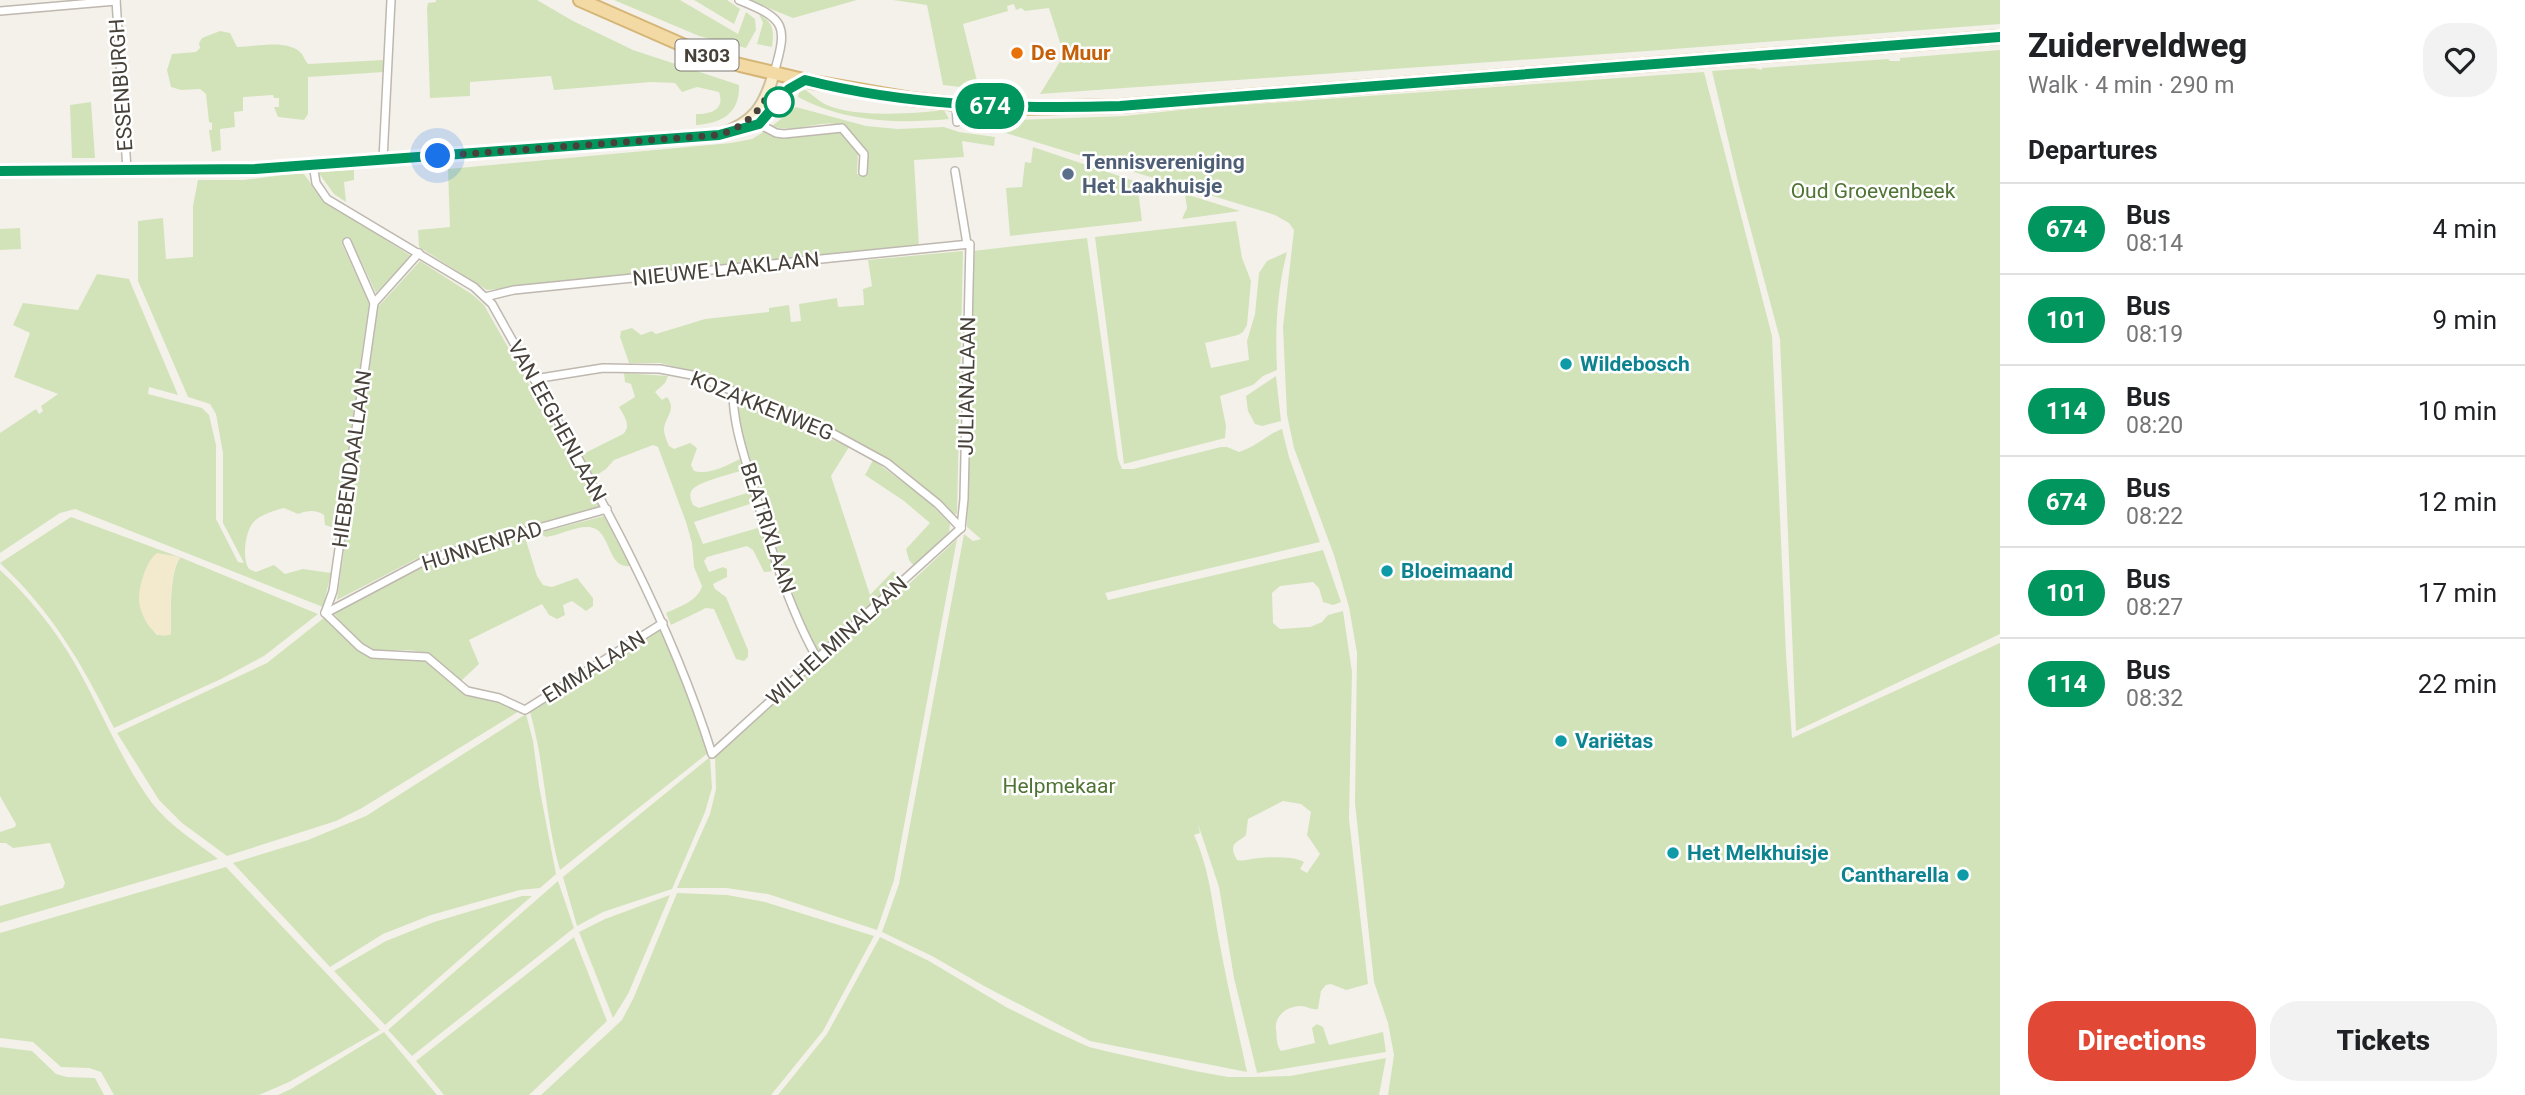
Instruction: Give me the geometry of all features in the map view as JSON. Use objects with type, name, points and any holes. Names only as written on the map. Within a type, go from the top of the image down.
[{"type":"main road","name":"N303","points":[[580,0],[694,50],[774,74],[910,99],[1012,107],[1082,107],[2000,37]]},
{"type":"main road","points":[[0,171],[255,169],[719,135],[741,127],[750,119],[767,97],[774,74]]},
{"type":"street","points":[[0,11],[116,0]]},
{"type":"street","name":"ESSENBURGH","points":[[116,0],[127,170]]},
{"type":"street","points":[[383,160],[391,0]]},
{"type":"street","points":[[739,0],[766,12],[781,27],[781,47],[774,74]]},
{"type":"street","points":[[956,104],[957,122]]},
{"type":"street","points":[[750,119],[776,133],[784,134],[842,128],[864,154],[863,172]]},
{"type":"street","name":"VAN EEGHENLAAN","points":[[313,164],[316,183],[327,199],[419,253],[485,297],[607,509],[663,623],[698,708],[712,754]]},
{"type":"street","points":[[955,171],[968,244]]},
{"type":"street","points":[[346,242],[374,303],[419,253]]},
{"type":"street","name":"NIEUWE LAAKLAAN","points":[[485,297],[514,290],[968,244]]},
{"type":"street","name":"JULIANALAAN","points":[[961,528],[964,499],[968,244]]},
{"type":"street","name":"HIEBENDAALLAAN","points":[[325,613],[333,591],[374,303]]},
{"type":"street","name":"KOZAKKENWEG","points":[[534,379],[603,368],[660,369],[697,376],[832,433],[887,463],[927,495],[961,528]]},
{"type":"street","name":"BEATRIXLAAN","points":[[733,392],[733,416],[760,511],[784,582],[818,660]]},
{"type":"street","name":"HUNNENPAD","points":[[325,613],[428,559],[607,509]]},
{"type":"street","name":"WILHELMINALAAN","points":[[712,754],[961,528]]},
{"type":"street","name":"EMMALAAN","points":[[325,613],[360,647],[372,654],[427,657],[467,691],[499,698],[525,710],[663,623]]},
{"type":"green space","points":[[436,0],[537,0],[633,50],[739,85],[736,103],[721,119],[696,125],[696,114],[711,112],[718,107],[719,92],[697,87],[682,92],[675,83],[651,82],[554,90],[551,76],[470,82],[470,96],[430,98],[427,8],[428,3]]},
{"type":"green space","points":[[614,0],[680,0],[738,34],[746,12],[755,19],[756,30],[746,48],[699,36]]},
{"type":"green space","points":[[694,0],[727,0],[740,9],[734,24]]},
{"type":"green space","points":[[749,0],[857,0],[793,18]]},
{"type":"green space","points":[[893,0],[2000,0],[2000,24],[1040,94],[1064,55],[1049,8],[1016,10],[1014,4],[1007,6],[1008,11],[963,24],[979,89],[943,85],[927,5]]},
{"type":"green space","points":[[759,14],[772,28],[772,47],[757,44],[763,23]]},
{"type":"green space","points":[[220,31],[230,33],[237,47],[271,44],[289,46],[302,54],[308,64],[384,60],[384,72],[308,77],[308,114],[304,120],[278,117],[274,107],[279,107],[279,98],[274,98],[273,95],[243,97],[243,111],[234,112],[235,127],[220,129],[221,150],[212,152],[209,130],[212,130],[212,123],[209,122],[206,94],[200,89],[181,90],[171,87],[167,70],[172,54],[196,52],[200,48],[202,38]]},
{"type":"green space","name":"Oud Groevenbeek","points":[[2000,50],[2000,634],[1796,731],[1780,339],[1739,186],[1712,71],[1754,68],[1762,70],[1888,59],[1900,61],[1900,58]]},
{"type":"green space","points":[[1704,72],[1772,336],[1792,738],[2000,643],[2000,1095],[1388,1095],[1394,1055],[1388,1023],[1374,982],[1355,803],[1357,653],[1349,607],[1334,555],[1294,448],[1287,415],[1283,327],[1294,230],[1289,223],[1275,215],[973,123],[1124,116],[1199,108]]},
{"type":"green space","points":[[800,87],[834,108],[865,113],[944,110],[949,119],[891,121],[834,112],[798,97]]},
{"type":"green space","points":[[91,102],[95,158],[72,158],[70,105]]},
{"type":"green space","points":[[796,107],[866,126],[898,129],[944,127],[995,137],[994,146],[962,141],[964,157],[914,160],[919,247],[487,290],[419,247],[418,230],[450,227],[448,169],[731,143],[752,139],[765,131],[783,138],[839,130],[858,152],[857,174],[864,173],[864,149],[844,126],[826,123],[790,129],[772,126]]},
{"type":"green space","points":[[1033,147],[1137,182],[1142,221],[1010,236],[1006,188],[1022,187],[1025,162],[1031,163]]},
{"type":"green space","points":[[354,170],[354,180],[344,182],[346,202],[334,194],[318,172]]},
{"type":"green space","points":[[304,174],[322,199],[411,256],[376,293],[351,240],[342,244],[369,303],[337,529],[325,525],[324,515],[320,513],[311,511],[298,514],[284,508],[258,518],[248,534],[245,553],[249,569],[256,572],[274,565],[285,574],[303,569],[331,573],[323,607],[75,509],[60,513],[0,553],[0,433],[36,409],[39,414],[43,411],[41,406],[58,394],[14,377],[30,333],[13,325],[23,303],[78,310],[97,274],[129,279],[178,395],[149,387],[148,394],[202,408],[209,415],[216,445],[216,519],[238,562],[244,563],[223,523],[223,453],[216,414],[210,404],[188,397],[138,281],[138,221],[163,218],[166,259],[193,257],[193,206],[198,180],[243,180]]},
{"type":"green space","points":[[1185,194],[1240,211],[1182,219],[1187,208]]},
{"type":"green space","points":[[1236,221],[1242,258],[1251,281],[1247,325],[1238,335],[1205,343],[1211,368],[1249,360],[1247,341],[1255,314],[1259,273],[1267,261],[1287,252],[1277,311],[1277,370],[1263,376],[1253,385],[1220,396],[1226,426],[1225,438],[1124,464],[1095,237]]},
{"type":"green space","points":[[20,228],[21,249],[0,250],[0,229]]},
{"type":"green space","name":"Helpmekaar","points":[[1087,238],[1118,459],[1122,469],[1133,469],[1221,447],[1239,452],[1282,429],[1289,457],[1320,542],[1105,593],[1108,600],[1323,550],[1341,602],[1333,605],[1323,602],[1319,588],[1313,582],[1280,586],[1272,593],[1273,623],[1280,629],[1310,627],[1322,622],[1328,615],[1343,611],[1352,672],[1349,819],[1368,984],[1346,990],[1331,984],[1326,985],[1321,991],[1318,1009],[1297,1006],[1287,1009],[1277,1020],[1277,1041],[1281,1051],[1315,1043],[1312,1028],[1317,1024],[1323,1027],[1329,1045],[1383,1032],[1386,1052],[1257,1073],[1234,978],[1219,887],[1198,824],[1200,833],[1194,835],[1207,875],[1247,1072],[1090,1041],[882,932],[899,884],[964,534],[973,541],[981,539],[967,527],[973,251]],"holes":[[[1283,801],[1301,804],[1311,812],[1307,835],[1320,854],[1307,873],[1300,869],[1304,862],[1295,859],[1270,857],[1237,860],[1233,847],[1246,835],[1248,819]]]},
{"type":"green space","points":[[963,251],[955,515],[894,463],[812,418],[700,373],[660,363],[629,363],[620,337],[621,331],[632,328],[641,335],[652,331],[656,334],[705,319],[769,312],[769,308],[789,305],[791,322],[801,321],[799,304],[837,298],[838,307],[864,305],[863,289],[872,286],[868,260]]},
{"type":"green space","points":[[420,261],[484,305],[599,507],[434,552],[337,600],[378,307]]},
{"type":"green space","points":[[624,373],[668,376],[655,392],[662,400],[667,397],[671,406],[664,429],[665,436],[669,446],[674,449],[690,443],[697,448],[691,465],[694,471],[712,471],[740,459],[743,470],[703,483],[693,489],[690,495],[693,505],[699,508],[750,492],[753,503],[694,522],[703,544],[761,527],[775,571],[764,572],[753,550],[747,546],[707,557],[704,561],[709,572],[723,567],[727,569],[727,577],[713,584],[715,589],[726,597],[748,650],[748,657],[744,661],[736,659],[714,609],[706,608],[671,625],[666,613],[692,600],[702,586],[694,567],[692,543],[686,522],[658,447],[653,445],[614,460],[594,477],[581,455],[626,431],[626,421],[619,407],[635,397],[631,384],[625,382]]},
{"type":"green space","points":[[1276,376],[1281,421],[1262,426],[1255,424],[1248,411],[1246,396]]},
{"type":"green space","points":[[737,398],[849,447],[831,476],[870,595],[893,571],[901,577],[819,652],[799,611],[762,505],[749,463]]},
{"type":"green space","points":[[873,460],[926,499],[950,524],[949,532],[914,566],[906,549],[930,523],[904,501],[865,475]]},
{"type":"green space","points":[[604,516],[630,566],[617,561],[602,534],[596,529],[584,527],[546,537],[539,533]]},
{"type":"green space","points":[[71,517],[182,558],[318,614],[264,656],[221,679],[114,728],[65,640],[36,601],[0,563]],"holes":[[[180,558],[176,565],[171,594],[171,634],[157,635],[146,619],[141,602],[145,576],[148,566]]]},
{"type":"green space","points":[[525,537],[537,576],[543,585],[552,587],[577,578],[593,598],[593,606],[586,611],[572,601],[563,605],[565,615],[557,619],[549,615],[542,604],[469,640],[479,664],[460,682],[426,654],[410,650],[371,649],[346,629],[334,614],[418,569]]},
{"type":"green space","points":[[957,539],[894,880],[877,930],[768,894],[726,888],[677,888],[710,814],[716,789],[715,755]]},
{"type":"green space","points":[[0,570],[40,613],[66,649],[130,770],[152,803],[175,826],[218,859],[0,923],[0,906],[63,888],[65,883],[50,843],[13,848],[6,843],[0,843],[0,832],[15,827],[16,824],[0,796]]},
{"type":"green space","points":[[325,617],[345,638],[371,656],[387,660],[426,660],[465,694],[499,701],[521,710],[362,808],[336,821],[227,856],[182,823],[159,800],[117,733],[267,663]]},
{"type":"green space","points":[[662,627],[696,710],[708,753],[560,870],[530,712]]},
{"type":"green space","points":[[526,714],[556,874],[540,888],[520,890],[431,915],[383,934],[330,967],[233,863],[308,840],[366,816]]},
{"type":"green space","points":[[710,757],[712,788],[705,812],[672,889],[603,912],[577,926],[563,877]]},
{"type":"green space","points":[[226,867],[380,1030],[289,1082],[259,1095],[114,1095],[101,1072],[89,1068],[61,1067],[33,1042],[0,1038],[0,933]]},
{"type":"green space","points":[[558,881],[574,928],[412,1056],[388,1030]]},
{"type":"green space","points":[[677,893],[727,895],[765,902],[874,936],[823,1031],[771,1095],[541,1095],[622,1020]]},
{"type":"green space","points":[[670,895],[628,994],[613,1018],[579,932],[605,919]]},
{"type":"green space","points":[[522,896],[532,896],[385,1025],[334,971],[386,941],[434,922]]},
{"type":"green space","points":[[574,937],[607,1021],[529,1095],[444,1095],[416,1061]]},
{"type":"green space","points":[[880,937],[929,961],[1006,1007],[1089,1047],[1228,1077],[1290,1076],[1386,1058],[1379,1095],[778,1095],[827,1034]]},
{"type":"green space","points":[[384,1032],[437,1095],[278,1095],[291,1089]]},
{"type":"green space","points":[[0,1047],[32,1051],[56,1074],[95,1078],[104,1095],[0,1095]]},
{"type":"sand","points":[[157,553],[180,557],[172,583],[171,634],[165,636],[153,631],[145,619],[139,599],[144,574]]},
{"type":"bus line","name":"674","points":[[0,171],[255,169],[719,135],[759,124],[789,89],[805,80],[910,99],[956,104],[1012,107],[1120,106],[1207,97],[2000,37]]},
{"type":"place","name":"De Muur","points":[[1017,53]]},
{"type":"place","name":"Tennisvereniging Het Laakhuisje","points":[[1068,174]]},
{"type":"place","name":"Wildebosch","points":[[1566,364]]},
{"type":"place","name":"Bloeimaand","points":[[1387,571]]},
{"type":"place","name":"Variëtas","points":[[1561,741]]},
{"type":"place","name":"Het Melkhuisje","points":[[1673,853]]},
{"type":"place","name":"Cantharella","points":[[1963,875]]},
{"type":"route","points":[[438,156],[719,135],[741,127],[760,109],[767,97],[779,102]]}]
